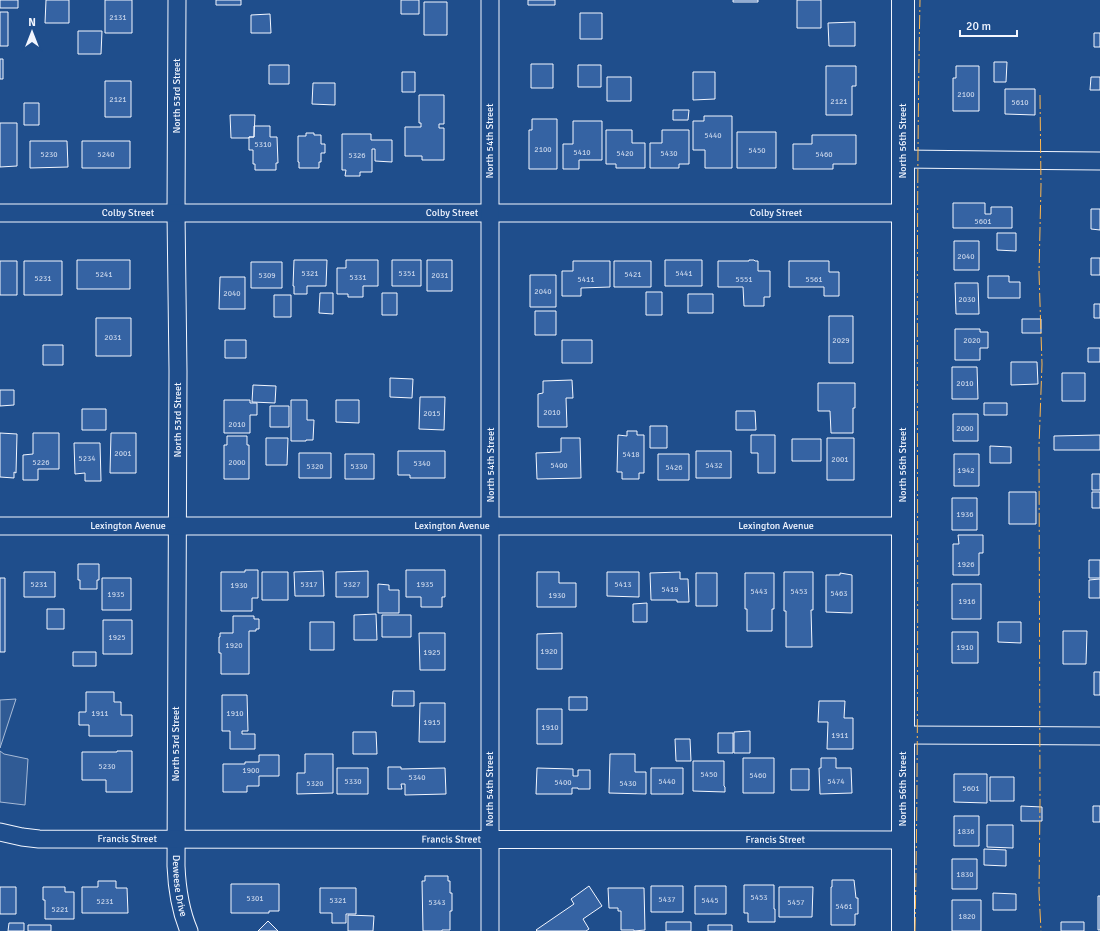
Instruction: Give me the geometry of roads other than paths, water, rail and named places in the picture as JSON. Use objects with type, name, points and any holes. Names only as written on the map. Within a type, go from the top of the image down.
[{"type":"main road","name":"North 56th Street","points":[[903,0],[903,931]]},
{"type":"street","name":"North 53rd Street","points":[[176,839],[178,371],[176,213],[177,0]]},
{"type":"street","name":"North 54th Street","points":[[490,0],[490,931]]},
{"type":"street","points":[[903,159],[1100,161]]},
{"type":"street","name":"Colby Street","points":[[0,214],[903,213]]},
{"type":"street","name":"Lexington Avenue","points":[[0,526],[903,526]]},
{"type":"street","points":[[903,735],[1100,736]]},
{"type":"street","name":"Francis Street","points":[[0,832],[40,839],[903,840]]},
{"type":"street","name":"Deweese Drive","points":[[176,839],[177,888],[189,931]]}]
